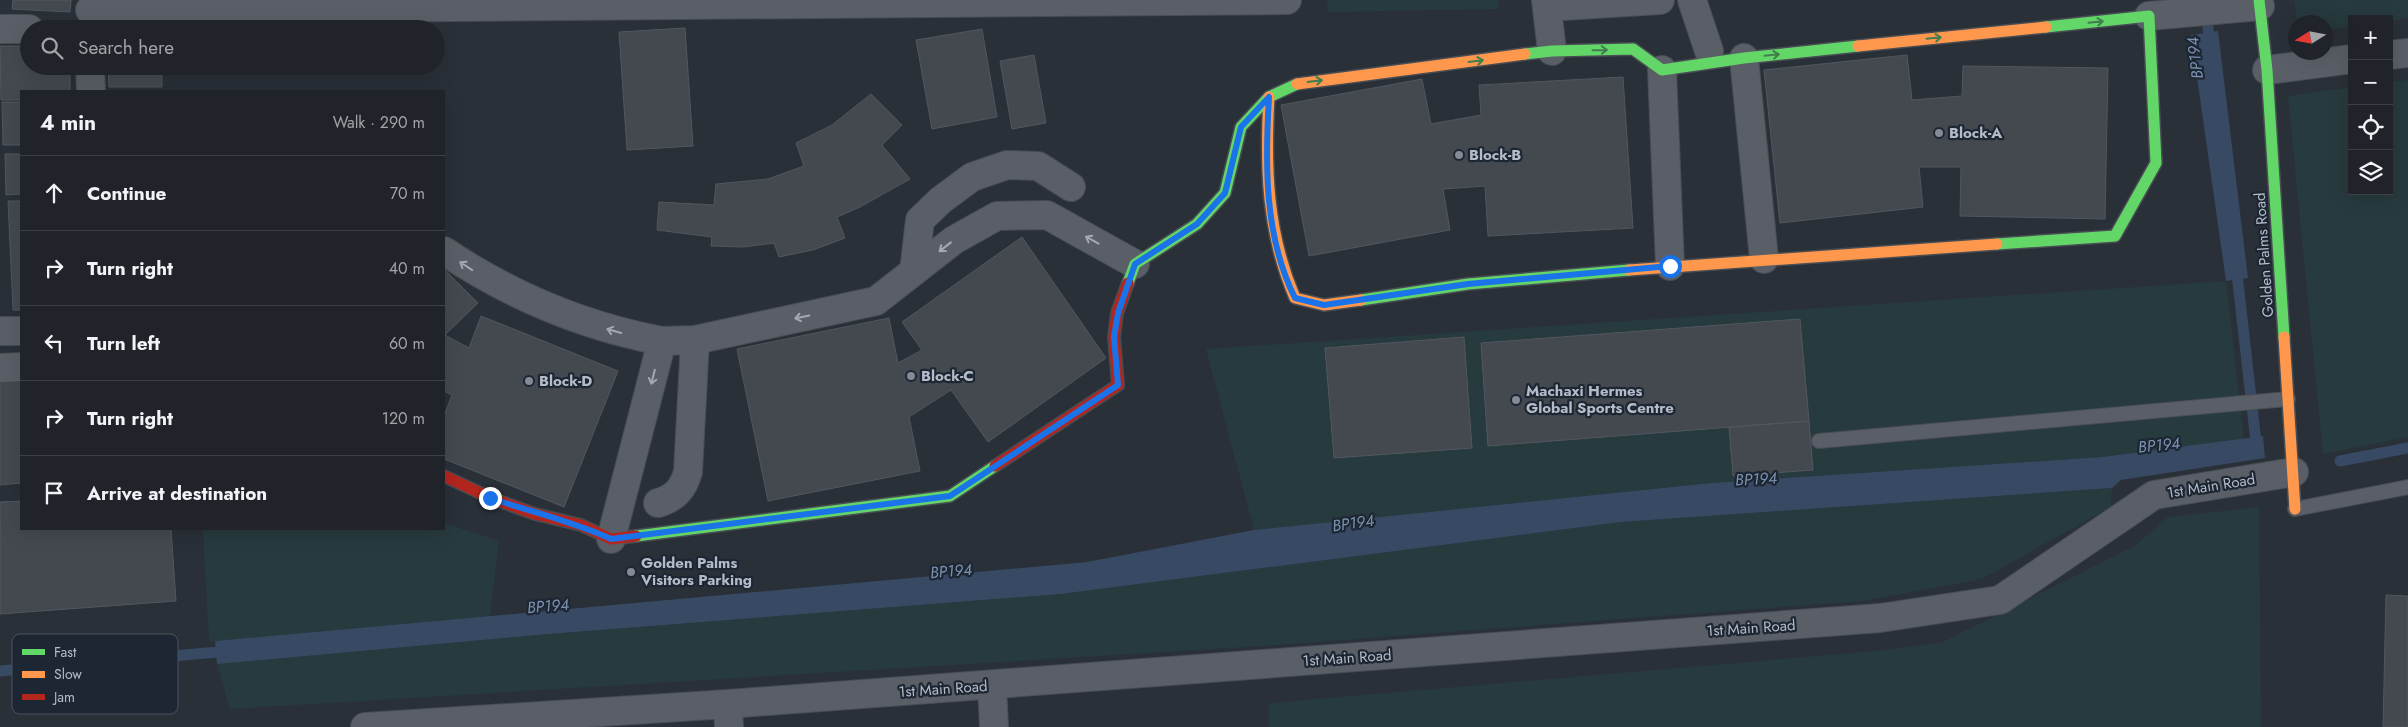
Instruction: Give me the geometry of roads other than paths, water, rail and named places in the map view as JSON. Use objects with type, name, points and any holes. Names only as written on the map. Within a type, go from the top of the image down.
[{"type":"street","points":[[90,13],[289,4],[1286,0]]},
{"type":"street","points":[[1552,52],[1546,4],[1660,0]]},
{"type":"street","points":[[1692,0],[1709,51]]},
{"type":"street","points":[[445,476],[490,498],[535,514],[581,525],[611,539],[950,496],[1118,385],[1115,362],[1116,321],[1125,288],[1135,264],[1197,224],[1225,193],[1241,127],[1269,97],[1300,82],[1552,52],[1632,50],[1662,70],[1744,58],[2160,10],[2210,10],[2259,3]]},
{"type":"street","name":"Golden Palms Road","points":[[2259,3],[2267,70],[2295,508]]},
{"type":"street","points":[[1269,97],[1266,148],[1271,220],[1282,272],[1295,298],[1324,305],[1468,284],[1670,266],[2115,236],[2156,163],[2160,10]]},
{"type":"street","points":[[0,29],[20,29]]},
{"type":"street","points":[[2393,55],[2408,53]]},
{"type":"street","points":[[1744,58],[1764,259]]},
{"type":"street","points":[[2267,70],[2348,60]]},
{"type":"street","points":[[1662,70],[1670,266]]},
{"type":"street","points":[[90,75],[91,90]]},
{"type":"street","points":[[914,271],[920,220],[941,200],[972,176],[1007,165],[1038,166],[1071,187]]},
{"type":"street","points":[[445,252],[476,272],[532,302],[574,319],[626,334],[662,341],[695,340],[876,301],[954,240],[996,216],[1047,215],[1135,264]]},
{"type":"street","points":[[0,331],[20,331]]},
{"type":"street","points":[[658,503],[678,494],[685,484],[688,472],[695,340]]},
{"type":"street","points":[[611,539],[662,341]]},
{"type":"street","points":[[0,368],[20,367]]},
{"type":"street","name":"1st Main Road","points":[[365,727],[728,716],[992,685],[1880,618],[2000,600],[2154,495],[2294,472]]},
{"type":"street","points":[[992,685],[994,727]]},
{"type":"lane","points":[[1819,441],[2288,399]]},
{"type":"lane","points":[[2295,508],[2408,487]]},
{"type":"water","points":[[2218,31],[2248,278],[2226,281],[2191,35]]},
{"type":"water","points":[[2263,436],[2265,458],[2121,480],[2112,488],[1621,522],[1061,594],[549,634],[217,664],[215,641],[1087,562],[1254,530],[1711,483],[2102,457]]},
{"type":"waterway","name":"BP194","points":[[2206,10],[2210,46]]},
{"type":"waterway","name":"BP194","points":[[2236,265],[2257,451]]},
{"type":"waterway","points":[[2340,461],[2408,448]]},
{"type":"waterway","name":"BP194","points":[[178,656],[230,651]]},
{"type":"waterway","name":"BP194","points":[[0,671],[12,670]]},
{"type":"place","name":"Block-A","points":[[1939,133]]},
{"type":"place","name":"Block-B","points":[[1459,155]]},
{"type":"place","name":"Block-C","points":[[911,376]]},
{"type":"place","name":"Block-D","points":[[529,381]]},
{"type":"place","name":"Machaxi Hermes Global Sports Centre","points":[[1516,400]]},
{"type":"place","name":"Golden Palms Visitors Parking","points":[[631,572]]}]
